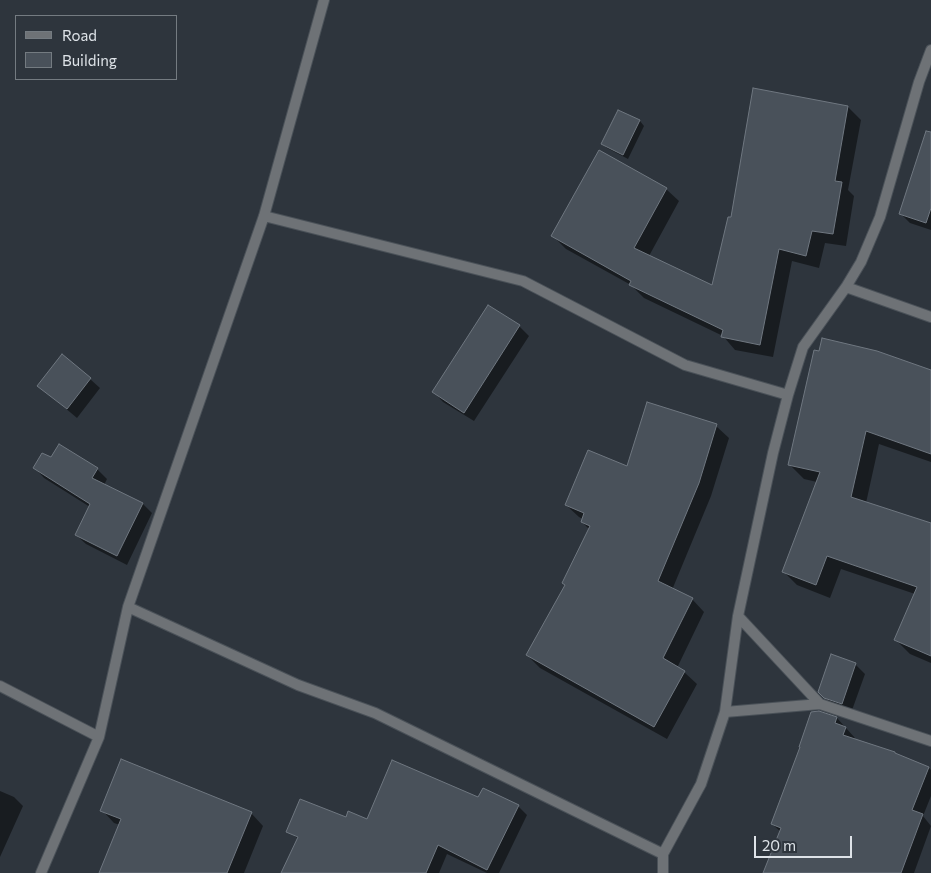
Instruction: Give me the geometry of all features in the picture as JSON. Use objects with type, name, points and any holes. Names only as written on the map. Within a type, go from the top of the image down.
[{"type":"street","points":[[41,873],[99,737],[128,607],[264,216],[324,0]]},
{"type":"street","points":[[663,873],[663,854],[701,784],[725,712],[738,616],[773,453],[803,346],[846,287],[860,262],[880,218],[919,82],[931,50]]},
{"type":"street","points":[[264,216],[523,280],[685,365],[788,395]]},
{"type":"street","points":[[846,287],[931,317]]},
{"type":"street","points":[[128,607],[298,685],[375,713],[663,854]]},
{"type":"street","points":[[738,616],[820,704]]},
{"type":"street","points":[[0,686],[99,737]]},
{"type":"street","points":[[725,712],[820,704],[931,741]]},
{"type":"building","points":[[753,88],[848,106],[835,181],[842,182],[833,234],[812,231],[806,256],[779,249],[760,345],[721,337],[723,330],[629,285],[631,281],[551,236],[599,150],[667,188],[634,248],[712,285],[728,217],[731,217]]},
{"type":"building","points":[[618,110],[640,120],[623,155],[601,144]]},
{"type":"building","points":[[926,131],[931,132],[931,208],[926,223],[899,214]]},
{"type":"building","points":[[488,305],[520,325],[464,413],[432,392]]},
{"type":"building","points":[[822,338],[877,351],[931,370],[931,454],[866,431],[851,497],[931,523],[931,656],[894,640],[917,587],[827,556],[816,585],[782,572],[820,472],[788,465],[814,350],[819,351]]},
{"type":"building","points":[[62,354],[91,378],[67,409],[37,386]]},
{"type":"building","points":[[647,402],[717,424],[699,483],[658,581],[693,598],[663,658],[685,671],[654,727],[526,655],[565,585],[562,583],[590,526],[581,522],[584,513],[565,505],[588,450],[627,466]]},
{"type":"building","points":[[59,444],[98,468],[92,478],[143,503],[117,556],[75,535],[90,504],[33,468],[42,453],[51,457]]},
{"type":"building","points":[[831,654],[856,663],[842,704],[824,698],[818,692]]},
{"type":"building","points":[[819,711],[837,717],[835,723],[846,727],[843,735],[895,752],[929,767],[912,810],[923,814],[901,873],[763,873],[781,828],[771,824],[811,712]]},
{"type":"building","points":[[121,759],[252,812],[227,873],[99,873],[121,819],[100,811]]},
{"type":"building","points":[[392,760],[478,797],[483,788],[519,805],[487,870],[438,845],[426,873],[281,873],[298,837],[286,832],[300,799],[346,817],[348,811],[367,819]]}]
